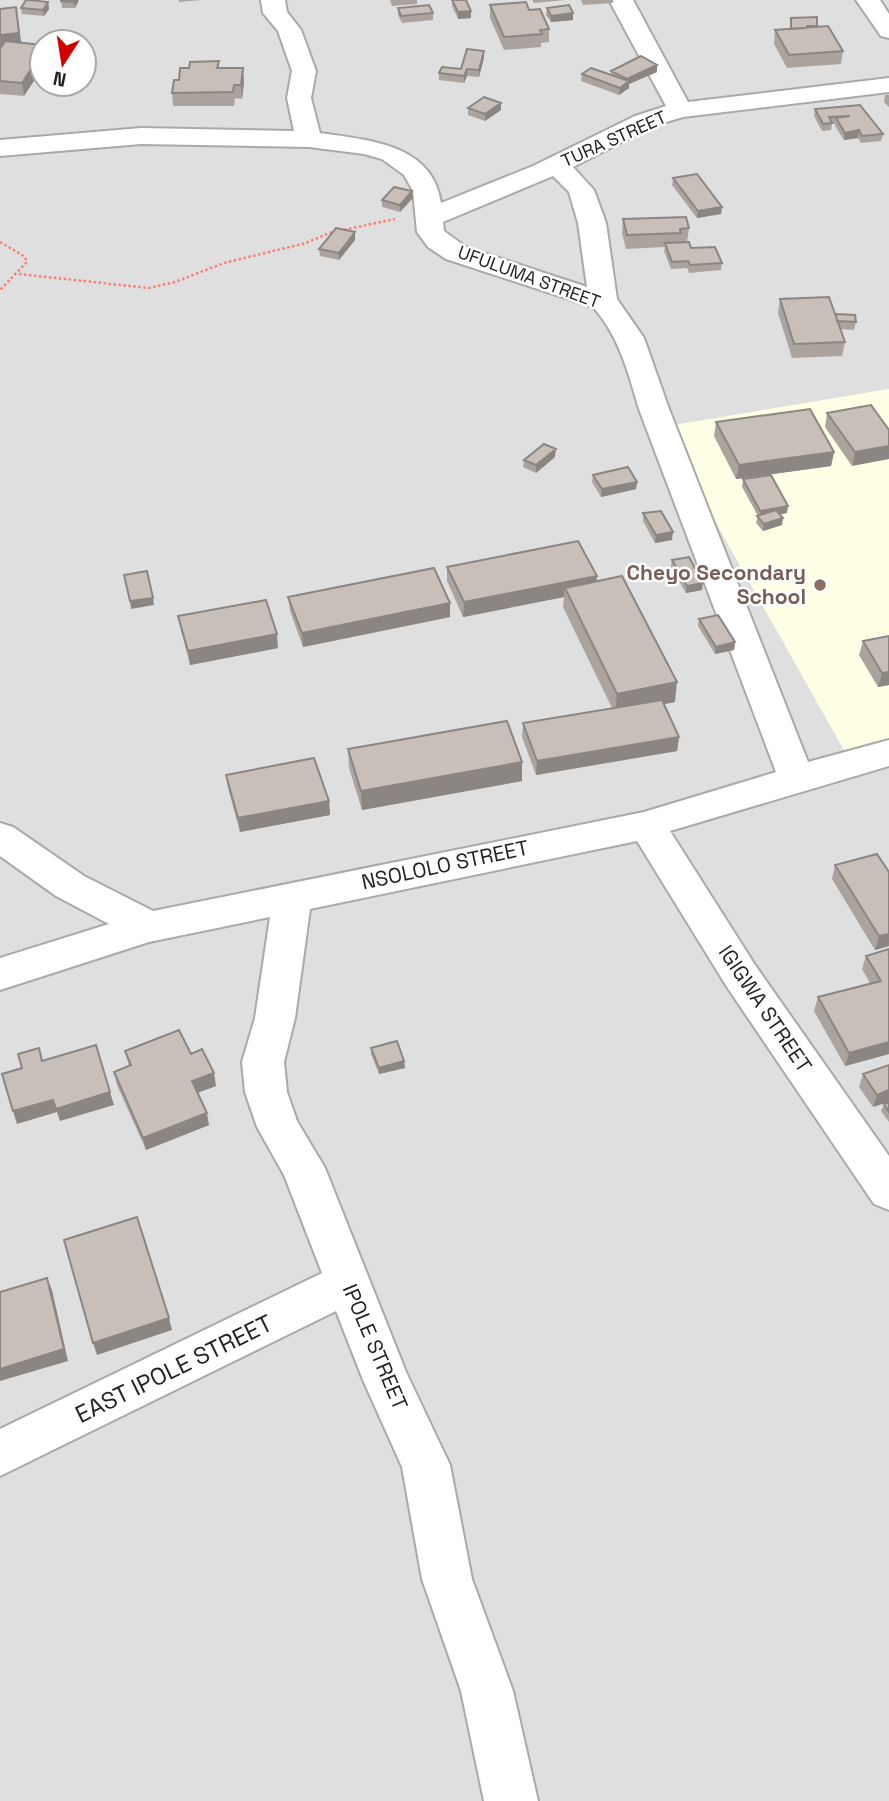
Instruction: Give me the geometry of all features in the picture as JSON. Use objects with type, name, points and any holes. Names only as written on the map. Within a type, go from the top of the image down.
[{"type":"street","points":[[273,0],[275,13],[289,30],[304,71],[299,98],[309,139]]},
{"type":"street","points":[[621,0],[680,110]]},
{"type":"street","points":[[868,0],[889,32]]},
{"type":"street","name":"TURA STREET","points":[[430,213],[508,187],[644,121],[680,110],[889,85]]},
{"type":"street","name":"UFULUMA STREET","points":[[0,148],[141,136],[309,139],[366,147],[391,154],[414,170],[426,191],[431,232],[438,242],[456,253],[603,301],[621,319],[635,350],[654,409],[797,780]]},
{"type":"street","points":[[556,164],[581,190],[592,223],[603,301]]},
{"type":"street","name":"NSOLOLO STREET","points":[[0,974],[149,927],[646,825],[705,805],[888,753]]},
{"type":"street","name":"IGIGWA STREET","points":[[646,825],[741,976],[889,1191]]},
{"type":"street","points":[[0,837],[70,886],[149,927]]},
{"type":"street","name":"IPOLE STREET","points":[[292,897],[275,1018],[264,1062],[266,1092],[278,1127],[303,1168],[386,1380],[426,1465],[447,1579],[487,1691],[506,1792]]},
{"type":"street","name":"EAST IPOLE STREET","points":[[0,1453],[348,1283]]},
{"type":"path","points":[[19,274],[149,288],[175,282],[224,262],[306,243],[330,233],[430,213]]},
{"type":"path","points":[[0,242],[24,256],[27,262],[19,274],[0,290]]},
{"type":"shaded area","points":[[0,0],[889,0],[889,1801],[0,1801]]},
{"type":"shaded area","name":"Cheyo Secondary School","points":[[889,389],[889,743],[845,752],[662,427]]},
{"type":"building","points":[[26,0],[48,2],[43,10],[21,8]]},
{"type":"building","points":[[452,0],[466,0],[471,11],[458,12]]},
{"type":"building","points":[[526,2],[529,10],[540,9],[549,29],[540,30],[542,34],[504,37],[490,5]]},
{"type":"building","points":[[429,5],[433,13],[401,16],[398,8]]},
{"type":"building","points":[[569,5],[573,13],[551,16],[547,8]]},
{"type":"building","points":[[16,7],[19,33],[0,35],[0,9]]},
{"type":"building","points":[[817,17],[817,26],[791,29],[791,18]]},
{"type":"building","points":[[828,26],[843,51],[789,55],[775,30]]},
{"type":"building","points":[[5,41],[28,43],[28,74],[22,83],[0,81],[0,49]]},
{"type":"building","points":[[467,49],[484,51],[479,70],[467,69],[464,76],[439,73],[442,67],[461,69]]},
{"type":"building","points":[[641,56],[657,65],[627,79],[611,71]]},
{"type":"building","points":[[219,61],[217,68],[243,68],[241,85],[234,85],[233,92],[172,93],[174,80],[179,80],[180,68],[189,68],[190,62]]},
{"type":"building","points":[[591,68],[629,81],[620,88],[582,74]]},
{"type":"building","points":[[484,97],[501,103],[485,114],[468,108]]},
{"type":"building","points":[[860,105],[883,134],[862,136],[859,130],[845,133],[836,118],[850,116],[829,117],[832,123],[823,124],[815,109]]},
{"type":"building","points":[[697,174],[722,207],[698,211],[673,178]]},
{"type":"building","points":[[394,187],[412,191],[400,205],[382,200]]},
{"type":"building","points":[[686,217],[689,228],[680,229],[681,233],[627,235],[623,219]]},
{"type":"building","points":[[336,228],[355,232],[339,253],[319,249]]},
{"type":"building","points":[[689,242],[691,248],[715,247],[722,263],[690,265],[688,261],[672,262],[665,243]]},
{"type":"building","points":[[829,297],[845,342],[794,344],[780,299]]},
{"type":"building","points":[[836,314],[855,315],[856,322],[837,321]]},
{"type":"building","points":[[871,405],[889,430],[889,446],[855,452],[827,413]]},
{"type":"building","points":[[810,409],[834,452],[739,465],[716,422]]},
{"type":"building","points":[[544,444],[556,449],[536,465],[524,460]]},
{"type":"building","points":[[628,467],[637,482],[602,489],[593,475]]},
{"type":"building","points":[[771,475],[788,506],[760,511],[743,479]]},
{"type":"building","points":[[776,510],[783,518],[764,524],[757,516]]},
{"type":"building","points":[[661,511],[673,532],[656,535],[643,513]]},
{"type":"building","points":[[578,541],[597,576],[464,602],[447,567]]},
{"type":"building","points":[[689,557],[703,583],[687,586],[672,560]]},
{"type":"building","points":[[434,568],[450,603],[302,633],[288,597]]},
{"type":"building","points":[[147,571],[153,598],[130,601],[124,575]]},
{"type":"building","points":[[622,576],[677,682],[617,694],[565,588]]},
{"type":"building","points":[[266,600],[277,634],[188,651],[178,616]]},
{"type":"building","points":[[718,615],[735,642],[716,647],[699,619]]},
{"type":"building","points":[[889,636],[889,672],[882,673],[863,641]]},
{"type":"building","points":[[662,700],[679,737],[537,761],[523,723]]},
{"type":"building","points":[[507,721],[522,762],[361,791],[348,749]]},
{"type":"building","points":[[314,758],[329,801],[238,818],[226,775]]},
{"type":"building","points":[[877,854],[889,872],[889,934],[879,936],[835,865]]},
{"type":"building","points":[[889,949],[889,1042],[849,1053],[818,997],[881,981],[866,956]]},
{"type":"building","points":[[179,1030],[191,1054],[202,1049],[214,1073],[192,1081],[207,1113],[143,1138],[114,1072],[131,1065],[125,1051]]},
{"type":"building","points":[[397,1041],[404,1061],[379,1068],[371,1048]]},
{"type":"building","points":[[96,1045],[110,1092],[56,1109],[53,1100],[13,1111],[2,1074],[22,1068],[18,1054],[39,1048],[42,1061]]},
{"type":"building","points":[[889,1065],[889,1090],[877,1095],[863,1074]]},
{"type":"building","points":[[137,1217],[169,1318],[93,1343],[64,1240]]},
{"type":"building","points":[[47,1278],[64,1349],[0,1369],[0,1292]]},
{"type":"place","name":"Cheyo Secondary School","points":[[820,585]]}]
